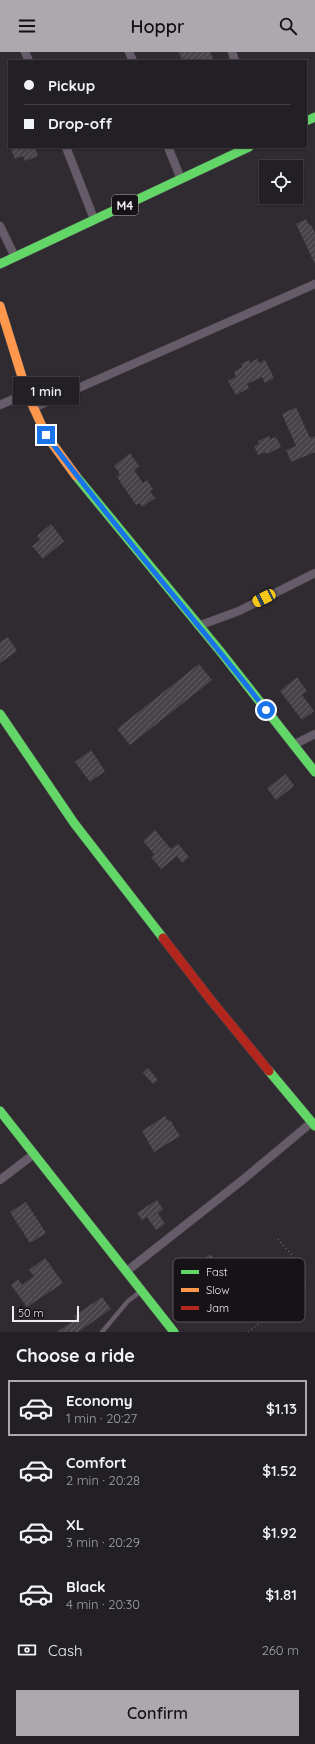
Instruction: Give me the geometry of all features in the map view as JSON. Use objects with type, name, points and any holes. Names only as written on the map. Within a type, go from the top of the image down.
[{"type":"street","points":[[66,148],[94,219]]},
{"type":"street","points":[[168,148],[181,179]]},
{"type":"street","name":"M4","points":[[0,264],[247,148]]},
{"type":"street","points":[[0,226],[15,256]]},
{"type":"street","points":[[33,408],[315,284]]},
{"type":"street","points":[[0,306],[27,393],[46,435],[75,475],[220,652],[315,772]]},
{"type":"street","points":[[0,406],[27,393]]},
{"type":"street","points":[[198,626],[239,611],[315,573]]},
{"type":"street","points":[[0,714],[74,823],[192,976],[313,1124],[127,1271]]},
{"type":"street","points":[[293,745],[315,734]]},
{"type":"street","points":[[0,1111],[174,1332]]},
{"type":"street","points":[[0,1180],[34,1154]]},
{"type":"lane","points":[[102,1332],[128,1301],[141,1290]]},
{"type":"path","points":[[278,1239],[294,1258]]},
{"type":"path","points":[[248,1332],[261,1322]]},
{"type":"building","points":[[179,52],[210,52],[214,60],[182,60]]},
{"type":"building","points":[[10,148],[35,148],[38,156],[25,161],[23,156],[15,159]]},
{"type":"building","points":[[306,219],[315,233],[315,264],[296,224]]},
{"type":"building","points":[[257,359],[259,363],[265,360],[274,378],[265,383],[262,377],[247,384],[249,388],[236,395],[228,381],[236,377],[234,372],[242,367],[241,364],[249,360],[250,363]]},
{"type":"building","points":[[296,407],[310,438],[315,436],[315,452],[291,462],[286,450],[296,446],[282,414]]},
{"type":"building","points":[[269,436],[270,439],[276,437],[281,447],[267,454],[266,452],[258,455],[254,446],[259,444],[258,441]]},
{"type":"building","points":[[130,453],[139,466],[134,470],[143,483],[147,480],[153,489],[150,491],[155,498],[142,507],[140,503],[136,505],[117,477],[120,474],[114,466]]},
{"type":"building","points":[[51,524],[64,541],[43,559],[32,546],[40,540],[37,536]]},
{"type":"building","points":[[8,637],[17,651],[0,663],[0,642]]},
{"type":"building","points":[[199,664],[212,680],[130,745],[117,729]]},
{"type":"building","points":[[297,677],[307,691],[302,695],[314,711],[302,720],[280,691]]},
{"type":"building","points":[[91,750],[105,771],[90,782],[75,762]]},
{"type":"building","points":[[286,774],[294,786],[276,800],[267,788]]},
{"type":"building","points":[[155,830],[171,849],[178,844],[189,857],[182,863],[177,856],[161,869],[151,857],[154,854],[143,841]]},
{"type":"building","points":[[148,1068],[158,1080],[153,1084],[143,1073]]},
{"type":"building","points":[[165,1116],[168,1121],[170,1120],[180,1136],[154,1152],[142,1131]]},
{"type":"building","points":[[157,1200],[163,1209],[158,1213],[165,1224],[156,1230],[147,1217],[142,1220],[137,1213]]},
{"type":"building","points":[[26,1202],[46,1233],[30,1243],[10,1212]]},
{"type":"building","points":[[210,1254],[213,1258],[205,1258]]},
{"type":"building","points":[[45,1258],[63,1283],[27,1307],[11,1285],[18,1279],[22,1285],[34,1276],[29,1270]]},
{"type":"building","points":[[102,1297],[111,1309],[78,1332],[57,1332],[76,1319],[74,1316]]},
{"type":"traffic: fast","points":[[307,121],[315,117]]},
{"type":"traffic: fast","points":[[0,264],[247,148]]},
{"type":"traffic: fast","points":[[76,476],[220,651],[315,772]]},
{"type":"traffic: fast","points":[[0,714],[74,823],[163,938]]},
{"type":"traffic: fast","points":[[269,1071],[315,1126]]},
{"type":"traffic: fast","points":[[0,1111],[174,1332]]},
{"type":"traffic: slow","points":[[0,306],[27,393],[46,435],[76,476]]},
{"type":"traffic: jam","points":[[163,938],[210,999],[269,1071]]},
{"type":"route","points":[[46,435],[75,475],[266,710]]}]
